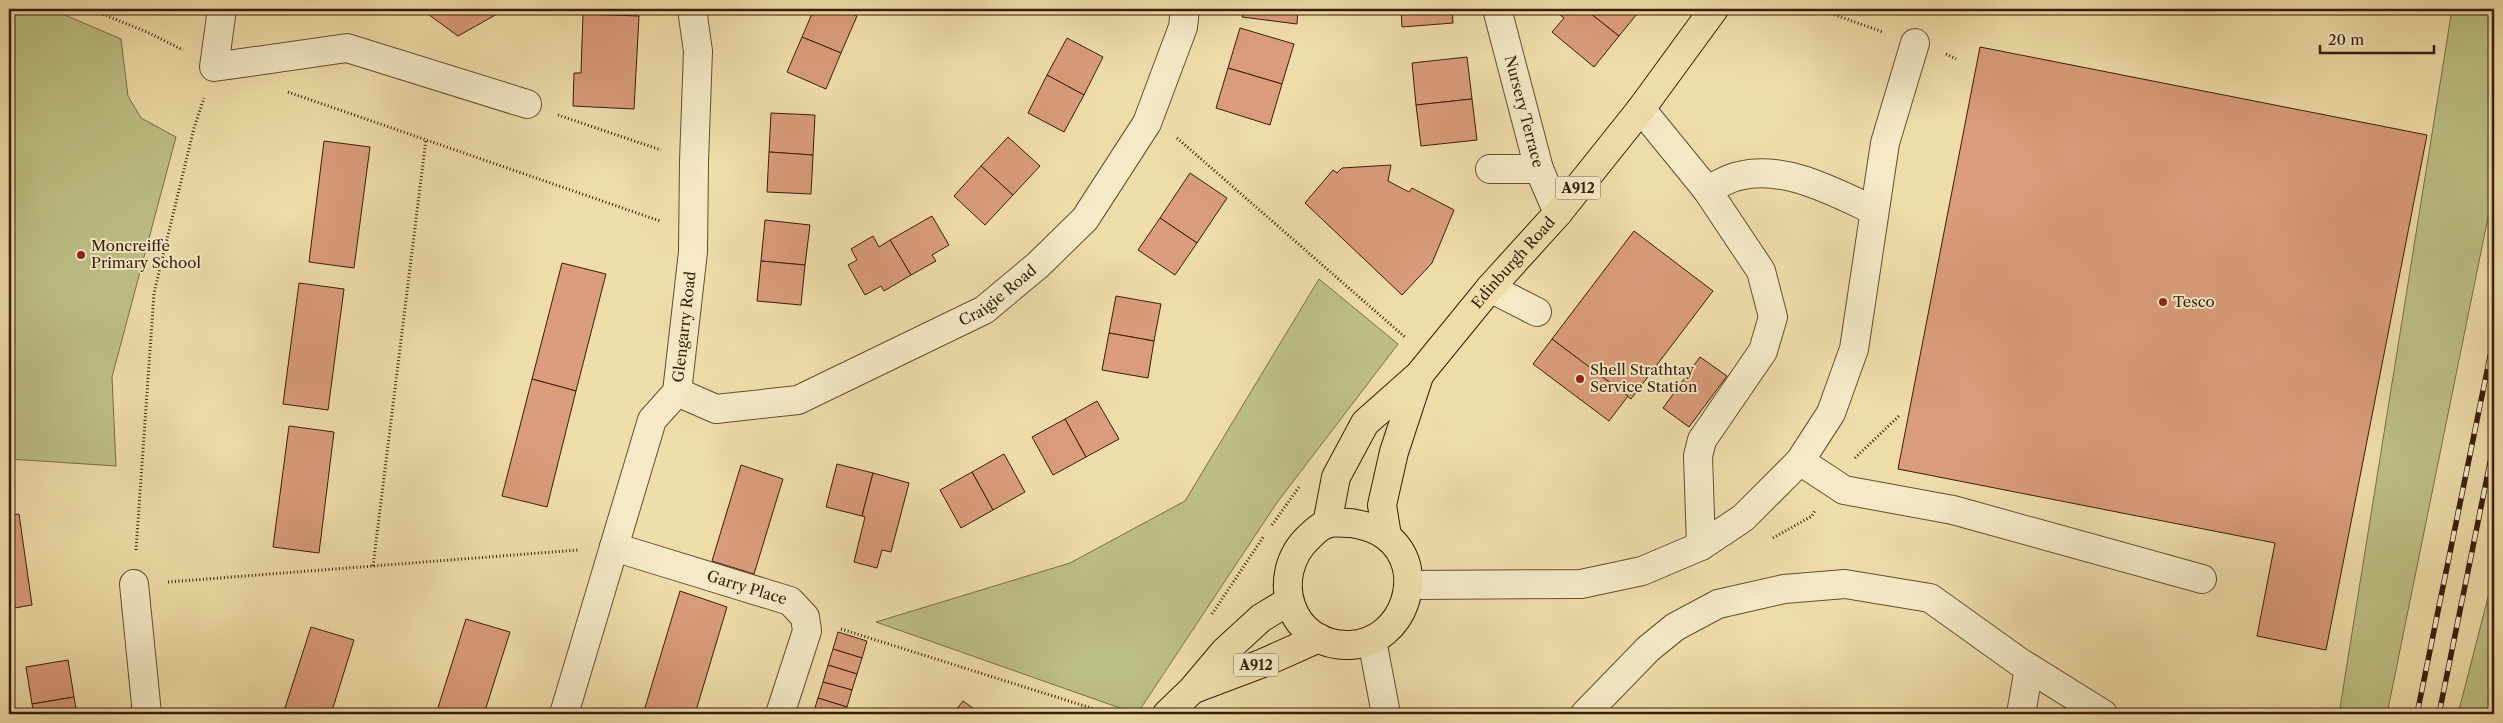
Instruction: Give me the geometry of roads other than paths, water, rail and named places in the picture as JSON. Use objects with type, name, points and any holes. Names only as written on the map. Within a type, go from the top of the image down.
[{"type":"main road","name":"Edinburgh Road","points":[[1327,524],[1336,477],[1365,423],[1425,367],[1490,288],[1558,213],[1641,109],[1714,9]]},
{"type":"main road","name":"Edinburgh Road","points":[[1386,536],[1382,505],[1394,452],[1425,367]]},
{"type":"main road","points":[[1351,523],[1370,526],[1386,536],[1399,550],[1407,567],[1409,585],[1406,604],[1396,621],[1386,632],[1372,640],[1350,645],[1334,643],[1319,638],[1295,616],[1288,600],[1287,581],[1290,562],[1300,546],[1327,524],[1351,523]]},
{"type":"main road","name":"A912","points":[[1167,714],[1192,690],[1225,651],[1261,618],[1288,600]]},
{"type":"main road","name":"A912","points":[[1192,690],[1263,663],[1319,638]]},
{"type":"street","points":[[222,9],[214,66],[347,48],[527,104]]},
{"type":"street","name":"Glengarry Road","points":[[564,714],[652,420],[677,392],[693,252],[698,51],[692,9]]},
{"type":"street","name":"Craigie Road","points":[[677,392],[716,409],[798,400],[984,310],[1038,266],[1085,219],[1147,123],[1183,28],[1185,9]]},
{"type":"street","name":"Nursery Terrace","points":[[1497,9],[1539,169],[1558,213]]},
{"type":"street","points":[[1409,585],[1581,584],[1642,571],[1702,546],[1743,518],[1800,461],[1831,413],[1854,349],[1873,210],[1885,143],[1915,43]]},
{"type":"street","points":[[1641,109],[1707,190],[1761,271],[1772,317],[1764,350],[1702,440],[1698,456],[1702,546]]},
{"type":"street","points":[[1490,170],[1539,169]]},
{"type":"street","points":[[1707,190],[1740,175],[1768,173],[1815,183],[1873,210]]},
{"type":"street","points":[[1490,288],[1537,312]]},
{"type":"street","points":[[1800,461],[1844,490],[1953,510],[2202,579]]},
{"type":"street","name":"Garry Place","points":[[614,547],[790,601],[805,618],[807,632],[780,714]]},
{"type":"street","points":[[134,584],[147,714]]},
{"type":"street","points":[[1585,714],[1648,648],[1675,627],[1718,604],[1784,589],[1845,584],[1930,598],[2030,668],[2103,714]]},
{"type":"street","points":[[1372,640],[1386,714]]},
{"type":"street","points":[[2021,714],[2030,668]]},
{"type":"railway","points":[[2417,714],[2494,337]]},
{"type":"railway","points":[[2439,714],[2494,443]]},
{"type":"place","name":"Moncreiffe Primary School","points":[[81,255]]},
{"type":"place","name":"Tesco","points":[[2163,302]]},
{"type":"place","name":"Shell Strathtay Service Station","points":[[1580,379]]}]
